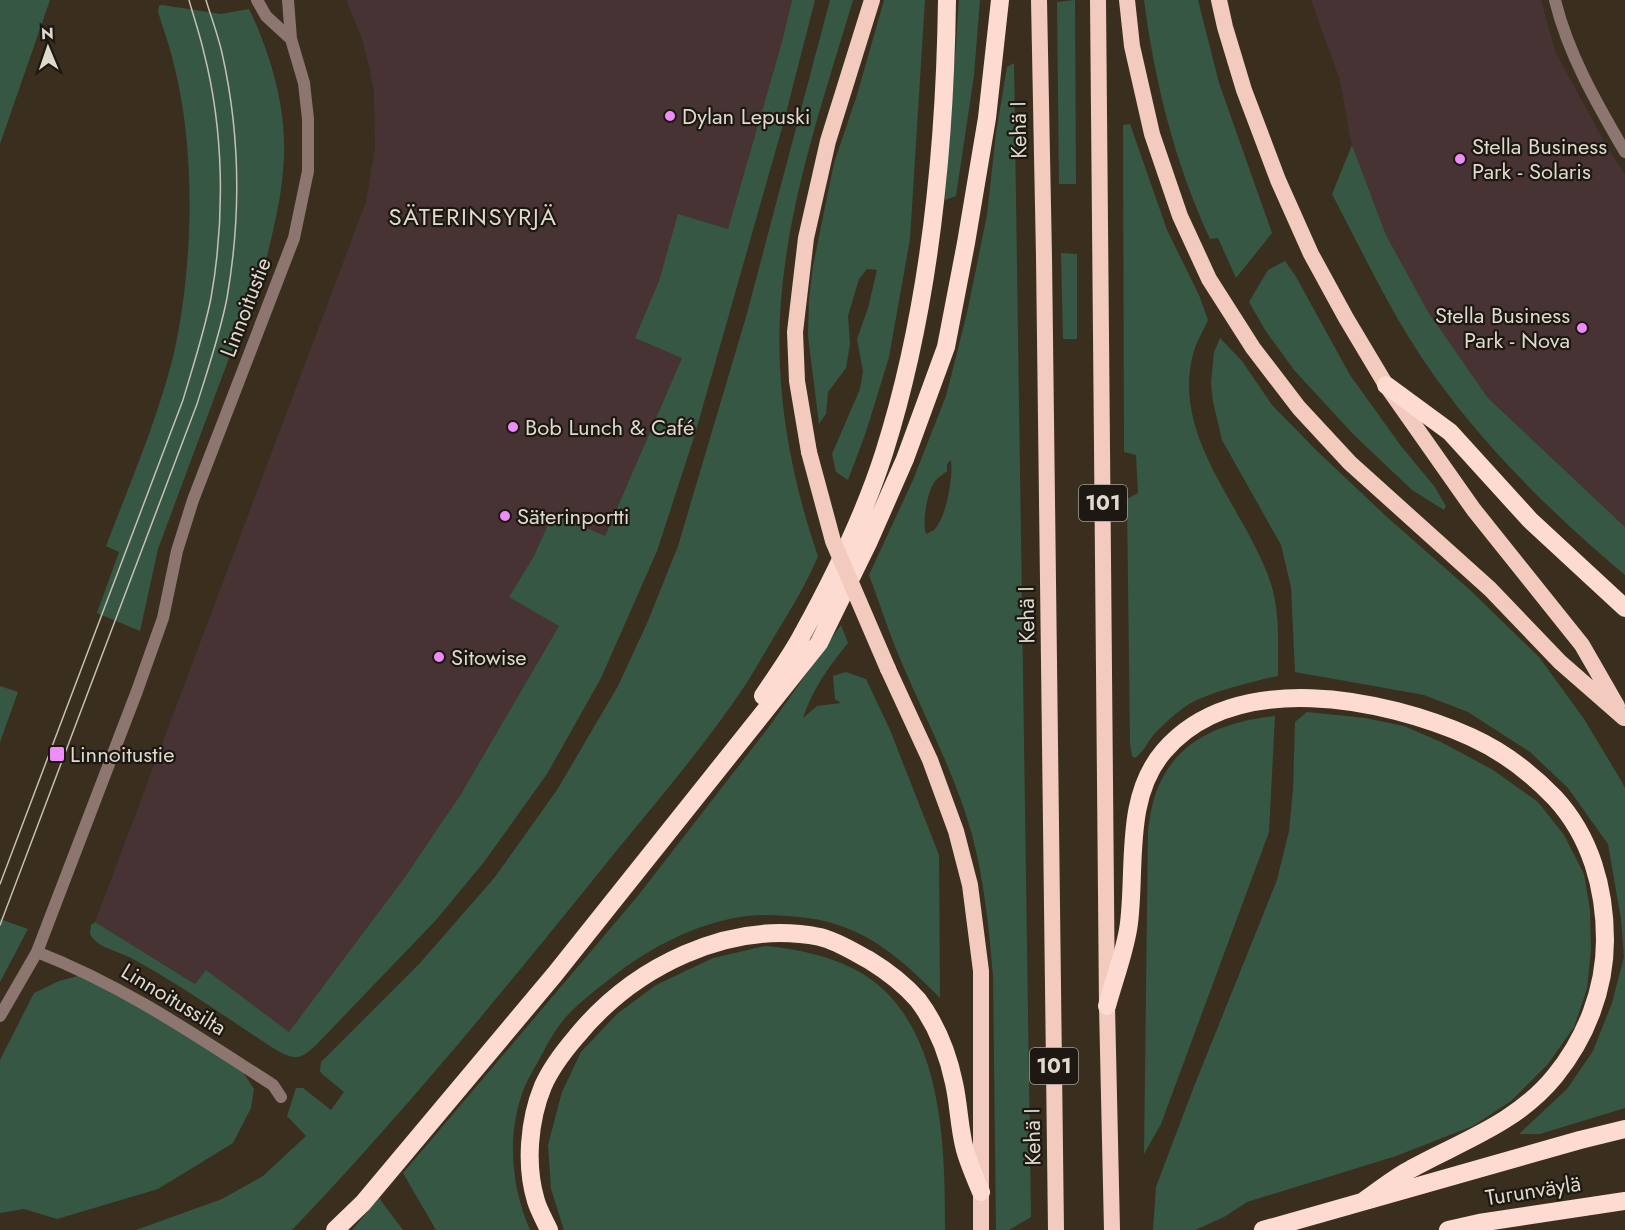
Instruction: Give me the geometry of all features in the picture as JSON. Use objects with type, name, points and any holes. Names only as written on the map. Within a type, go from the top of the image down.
[{"type":"highway","points":[[872,0],[828,141],[806,238],[795,332],[797,381],[809,452],[833,542],[930,760],[956,831],[970,885],[981,971],[981,1230]]},
{"type":"highway","points":[[710,778],[801,637],[850,538],[883,454],[909,357],[925,280],[946,58],[947,0]]},
{"type":"highway","points":[[335,1230],[363,1203],[555,974],[819,643],[869,541],[905,459],[946,347],[987,118],[1000,0]]},
{"type":"highway","name":"Kehä I","points":[[1039,0],[1056,1230]]},
{"type":"highway","name":"101","points":[[1098,0],[1107,1006],[1112,1230]]},
{"type":"highway","points":[[1127,0],[1132,46],[1152,134],[1180,216],[1209,279],[1253,348],[1299,408],[1350,464],[1490,589],[1560,662],[1624,719]]},
{"type":"highway","points":[[1220,0],[1225,27],[1244,90],[1278,180],[1311,254],[1346,318],[1386,385],[1474,510],[1582,645],[1624,719]]},
{"type":"highway","points":[[1386,385],[1450,432],[1530,520],[1625,608]]},
{"type":"highway","points":[[1107,1006],[1129,926],[1138,808],[1148,777],[1162,753],[1179,735],[1204,720],[1230,708],[1251,703],[1290,699],[1329,699],[1373,704],[1421,717],[1473,738],[1522,767],[1557,800],[1579,832],[1597,872],[1605,913],[1605,956],[1596,998],[1580,1040],[1554,1078],[1517,1114],[1467,1142],[1410,1169],[1365,1200]]},
{"type":"highway","points":[[549,1230],[536,1201],[530,1162],[533,1120],[543,1085],[562,1053],[610,1000],[650,972],[693,950],[738,938],[783,933],[822,938],[856,952],[890,974],[918,1000],[942,1041],[954,1082],[964,1149],[981,1192]]},
{"type":"highway","points":[[1263,1230],[1625,1129]]},
{"type":"highway","name":"Turunväylä","points":[[1448,1230],[1479,1222],[1625,1201]]},
{"type":"street","points":[[257,0],[266,16],[291,39]]},
{"type":"street","name":"Linnoitustie","points":[[0,1016],[37,952],[160,628],[177,551],[193,500],[294,238],[308,171],[308,119],[304,83],[291,39],[288,0]]},
{"type":"street","points":[[1555,0],[1559,19],[1580,71],[1625,152]]},
{"type":"street","name":"Linnoitussilta","points":[[37,952],[78,968],[155,1008],[273,1085],[281,1097]]},
{"type":"shaded area","points":[[346,0],[792,0],[728,229],[682,358],[605,536],[559,626],[461,794],[405,877],[289,1032],[206,971],[196,984],[95,922],[366,202],[375,148],[374,93],[361,36]]},
{"type":"shaded area","points":[[1311,0],[1541,0],[1555,51],[1602,138],[1625,175],[1625,527],[1488,398],[1427,312],[1386,235],[1351,142],[1340,80]]},
{"type":"green space","points":[[0,0],[50,0],[0,144]]},
{"type":"green space","points":[[792,0],[815,0],[784,121],[695,434],[657,551],[601,678],[547,774],[484,862],[436,920],[318,1043],[302,1056],[292,1057],[273,1048],[169,980],[133,959],[98,943],[90,934],[91,925],[95,922],[195,984],[206,970],[289,1032],[405,877],[461,794],[559,626],[509,597],[534,556],[553,514],[605,536],[682,358],[635,338],[659,281],[678,214],[728,229]]},
{"type":"green space","points":[[830,0],[853,0],[800,186],[785,263],[779,333],[786,430],[799,494],[818,556],[799,595],[744,687],[681,772],[457,1046],[292,1230],[136,1230],[222,1199],[263,1176],[306,1136],[287,1116],[296,1088],[303,1088],[331,1110],[344,1092],[322,1074],[321,1062],[420,963],[495,877],[557,790],[618,686],[648,621],[678,546],[746,317]]},
{"type":"green space","points":[[884,0],[925,0],[910,239],[889,357],[866,432],[848,480],[836,472],[832,454],[860,389],[863,371],[857,339],[868,308],[877,270],[867,269],[859,279],[848,316],[850,344],[846,368],[828,392],[826,414],[819,424],[808,336],[809,299],[813,266],[834,163],[857,95]]},
{"type":"green space","points":[[959,0],[980,0],[974,75],[956,196],[945,200]]},
{"type":"green space","points":[[1075,0],[1076,184],[1059,184],[1057,2]]},
{"type":"green space","points":[[1144,0],[1198,0],[1219,83],[1272,233],[1236,278],[1218,238],[1210,239],[1186,181],[1160,92]]},
{"type":"green space","points":[[159,6],[221,14],[249,9],[265,47],[277,87],[284,149],[281,192],[267,256],[158,549],[140,631],[97,613],[119,552],[106,546],[160,402],[174,353],[185,285],[190,211],[186,137],[175,69],[158,12]]},
{"type":"green space","points":[[1014,63],[1031,1217],[1009,1230],[996,1230],[993,976],[983,885],[964,809],[939,745],[897,650],[869,575],[913,480],[946,396],[967,313],[987,215],[996,133],[1007,67]],"holes":[[[951,460],[950,486],[942,516],[934,530],[926,534],[925,515],[930,492],[935,481],[947,471],[947,464]]]},
{"type":"green space","points":[[1130,124],[1167,230],[1199,295],[1208,320],[1193,354],[1189,385],[1192,415],[1201,444],[1214,472],[1260,556],[1271,584],[1276,606],[1278,641],[1278,676],[1218,692],[1186,706],[1155,733],[1135,758],[1132,756],[1130,744],[1127,499],[1138,493],[1136,455],[1124,452],[1123,125]]},
{"type":"green space","points":[[1352,145],[1386,235],[1428,312],[1488,398],[1625,527],[1625,575],[1516,474],[1466,417],[1422,358],[1386,298],[1332,194]]},
{"type":"green space","points":[[1061,253],[1077,254],[1077,339],[1063,339]]},
{"type":"green space","points":[[1285,261],[1350,375],[1401,446],[1434,486],[1446,506],[1444,510],[1412,490],[1353,434],[1294,370],[1265,330],[1249,302],[1268,270]]},
{"type":"green space","points":[[1220,338],[1242,361],[1272,405],[1317,451],[1388,518],[1470,590],[1539,657],[1584,719],[1622,782],[1625,788],[1625,1108],[1540,1134],[1519,1134],[1567,1089],[1593,1051],[1612,1003],[1624,957],[1621,919],[1608,844],[1568,788],[1530,752],[1468,712],[1424,695],[1295,672],[1291,587],[1281,545],[1222,440],[1213,402],[1211,383],[1214,352]]},
{"type":"green space","points":[[841,625],[848,643],[822,679],[803,718],[817,706],[841,703],[835,699],[833,676],[846,672],[866,679],[890,730],[939,855],[940,998],[911,970],[881,946],[864,936],[828,922],[789,916],[752,915],[704,926],[674,938],[646,953],[620,971],[571,1011],[546,1046],[527,1081],[517,1113],[513,1147],[519,1198],[530,1230],[436,1230],[403,1173],[637,897],[768,728]]},
{"type":"green space","points":[[0,686],[18,692],[0,742]]},
{"type":"green space","points":[[1307,712],[1365,718],[1404,726],[1441,742],[1493,770],[1538,802],[1564,835],[1584,874],[1590,910],[1591,949],[1587,989],[1574,1027],[1548,1064],[1511,1101],[1473,1126],[1396,1156],[1247,1202],[1224,1217],[1195,1230],[1153,1230],[1156,1187],[1277,880],[1289,831],[1295,722]]},
{"type":"green space","points":[[1275,716],[1269,832],[1161,1124],[1144,1154],[1148,830],[1154,799],[1166,772],[1190,745],[1221,728]]},
{"type":"green space","points":[[0,919],[28,929],[0,982]]},
{"type":"green space","points":[[765,946],[814,954],[860,972],[886,992],[905,1016],[920,1043],[937,1104],[942,1137],[945,1230],[564,1230],[551,1189],[548,1145],[562,1092],[581,1052],[617,1014],[656,985],[713,958]]},
{"type":"green space","points":[[82,975],[128,999],[241,1069],[254,1089],[251,1108],[233,1143],[158,1189],[57,1219],[24,1209],[0,1213],[0,1060],[34,993],[59,981]]},
{"type":"green space","points":[[379,1198],[403,1230],[352,1230]]},
{"type":"tram line","points":[[0,884],[183,400],[211,298],[219,237],[219,144],[211,83],[189,0]]},
{"type":"tram line","points":[[0,925],[197,404],[214,351],[227,298],[235,237],[237,175],[235,144],[222,53],[206,0]]},
{"type":"place","name":"Dylan Lepuski","points":[[670,116]]},
{"type":"place","name":"Stella Business Park - Solaris","points":[[1460,159]]},
{"type":"place","name":"Stella Business Park - Nova","points":[[1582,328]]},
{"type":"place","name":"Bob Lunch & Café","points":[[513,427]]},
{"type":"place","name":"Säterinportti","points":[[505,516]]},
{"type":"place","name":"Sitowise","points":[[439,657]]},
{"type":"place","name":"Linnoitustie","points":[[57,754]]},
{"type":"district","name":"SÄTERINSYRJÄ","points":[[473,217]]}]
